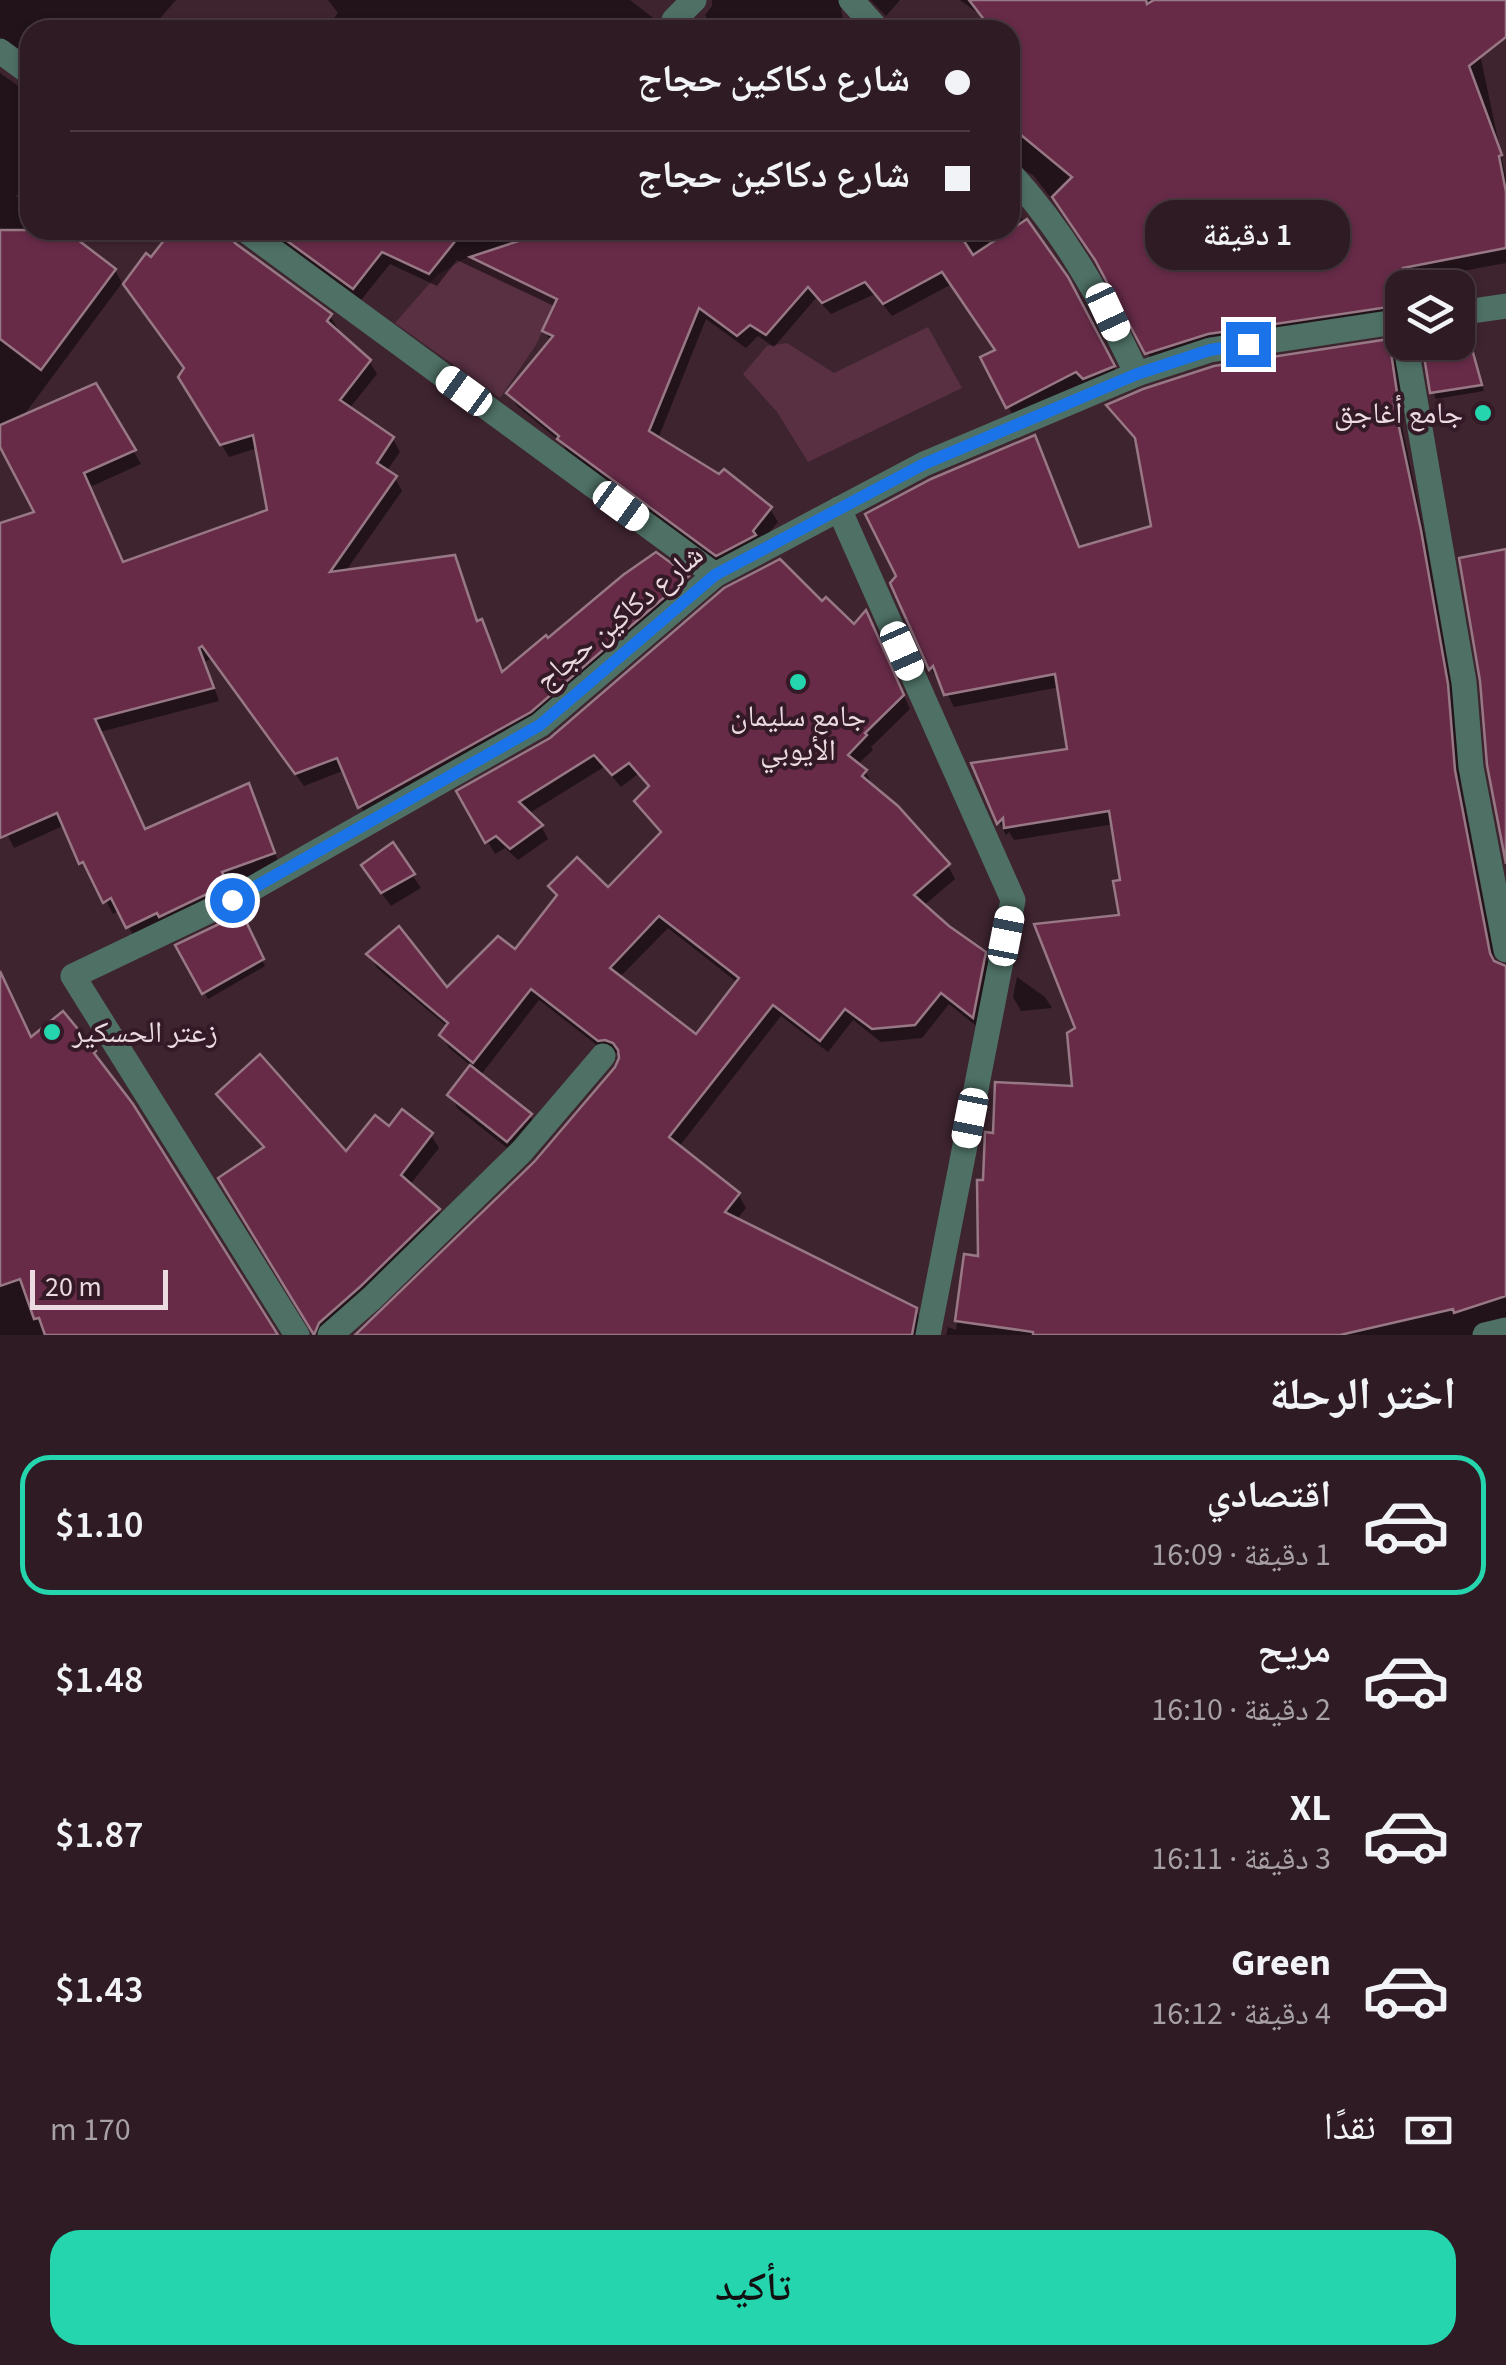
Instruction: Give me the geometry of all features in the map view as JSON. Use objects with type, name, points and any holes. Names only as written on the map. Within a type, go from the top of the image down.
[{"type":"street","points":[[674,20],[694,0]]},
{"type":"street","points":[[851,0],[869,20]]},
{"type":"street","points":[[1020,183],[1074,255],[1108,312],[1137,374]]},
{"type":"street","points":[[258,240],[715,575]]},
{"type":"street","points":[[1475,311],[1506,306]]},
{"type":"street","name":"شارع دكاكين حجاج","points":[[297,1335],[73,976],[232,900],[540,725],[715,575],[924,464],[1137,374],[1210,350],[1385,331]]},
{"type":"street","points":[[1408,360],[1464,682],[1472,768],[1506,950]]},
{"type":"street","points":[[839,509],[1013,900],[928,1335]]},
{"type":"street","points":[[330,1335],[522,1151],[603,1056]]},
{"type":"street","points":[[1485,1335],[1506,1330]]},
{"type":"shaded area","points":[[469,256],[557,299],[536,345],[500,398],[395,323],[437,275]]},
{"type":"shaded area","points":[[928,327],[962,388],[808,462],[777,412],[743,374],[767,346],[787,343],[834,373]]},
{"type":"building","points":[[969,0],[1146,0],[1147,4],[1154,0],[1506,0],[1506,37],[1469,66],[1502,155],[1499,156],[1506,192],[1506,248],[1403,270],[1385,270],[1385,308],[1208,334],[1145,354],[1095,260],[1052,197],[1072,177],[1020,134],[1020,20],[984,20]]},
{"type":"building","points":[[1027,219],[1068,277],[1115,366],[1083,379],[1076,372],[1006,408],[980,357],[995,350],[942,272],[883,304],[865,282],[822,303],[808,287],[766,335],[750,325],[737,336],[699,308],[649,431],[719,474],[724,469],[772,507],[753,531],[756,535],[716,556],[557,439],[559,436],[506,393],[553,336],[542,331],[557,299],[470,257],[522,240],[963,240],[973,255],[996,240],[1020,240],[1020,224]]},
{"type":"building","points":[[0,230],[20,230],[20,240],[78,240],[116,269],[41,370],[0,339]]},
{"type":"building","points":[[164,240],[233,240],[332,314],[327,321],[371,360],[340,400],[394,437],[377,463],[397,476],[330,572],[455,555],[477,621],[482,619],[502,672],[656,552],[689,576],[531,712],[358,808],[337,758],[295,774],[202,646],[199,648],[214,688],[95,719],[145,829],[249,783],[275,853],[222,872],[228,884],[126,928],[111,898],[103,903],[83,862],[79,864],[57,813],[0,838],[0,523],[34,512],[0,447],[0,425],[96,383],[136,450],[84,473],[123,562],[267,510],[253,435],[220,445],[178,377],[184,368],[123,284],[146,253],[151,257]]},
{"type":"building","points":[[286,240],[456,240],[429,274],[382,252],[353,289]]},
{"type":"building","points":[[1385,340],[1385,360],[1392,360],[1398,399],[1393,399],[1448,684],[1455,770],[1490,953],[1494,961],[1506,966],[1506,1296],[1454,1313],[1453,1309],[1340,1335],[1033,1335],[955,1321],[964,1254],[978,1256],[977,1180],[983,1180],[985,1132],[993,1133],[995,1082],[1072,1086],[1067,1033],[1075,1028],[1034,924],[1119,915],[1113,881],[1120,880],[1109,811],[1004,828],[1003,818],[997,824],[971,763],[1067,749],[1055,674],[944,695],[890,583],[896,576],[865,514],[931,479],[1035,435],[1079,547],[1151,526],[1135,438],[1106,405],[1214,366]]},
{"type":"building","points":[[1425,360],[1475,360],[1482,385],[1430,393]]},
{"type":"building","points":[[1506,549],[1506,864],[1487,765],[1480,681],[1459,558]]},
{"type":"building","points":[[780,559],[822,601],[826,597],[854,624],[866,610],[904,695],[848,755],[867,770],[862,776],[898,806],[950,864],[914,895],[986,952],[973,1018],[941,993],[915,1025],[872,1029],[845,1009],[820,1041],[773,1005],[669,1137],[740,1193],[725,1212],[917,1308],[912,1335],[355,1335],[534,1162],[619,1058],[613,1043],[598,1041],[531,989],[473,1063],[439,1035],[448,1023],[366,954],[399,926],[447,987],[498,936],[515,949],[557,895],[548,886],[577,857],[608,887],[661,832],[634,801],[649,786],[629,763],[612,775],[594,755],[519,802],[543,825],[510,849],[496,836],[485,843],[456,791],[550,738],[724,588]],"holes":[[[659,916],[739,978],[696,1034],[610,968]]]},
{"type":"building","points":[[393,842],[415,874],[381,893],[361,865]]},
{"type":"building","points":[[242,913],[264,959],[202,994],[175,945]]},
{"type":"building","points":[[0,971],[31,1037],[63,1011],[96,1051],[278,1335],[45,1335],[39,1318],[34,1319],[20,1279],[0,1286]]},
{"type":"building","points":[[260,1054],[346,1151],[375,1115],[389,1126],[402,1109],[433,1133],[401,1175],[440,1209],[319,1323],[314,1335],[218,1178],[264,1147],[216,1094]]},
{"type":"building","points":[[470,1065],[532,1114],[507,1142],[447,1095]]},
{"type":"place","name":"جامع أغاجق","points":[[1483,413]]},
{"type":"place","name":"جامع سليمان الأيوبي","points":[[798,682]]},
{"type":"place","name":"زعتر الحسكير","points":[[52,1032]]},
{"type":"route","points":[[232,900],[540,725],[715,575],[924,464],[1137,374],[1210,350],[1248,344]]}]
